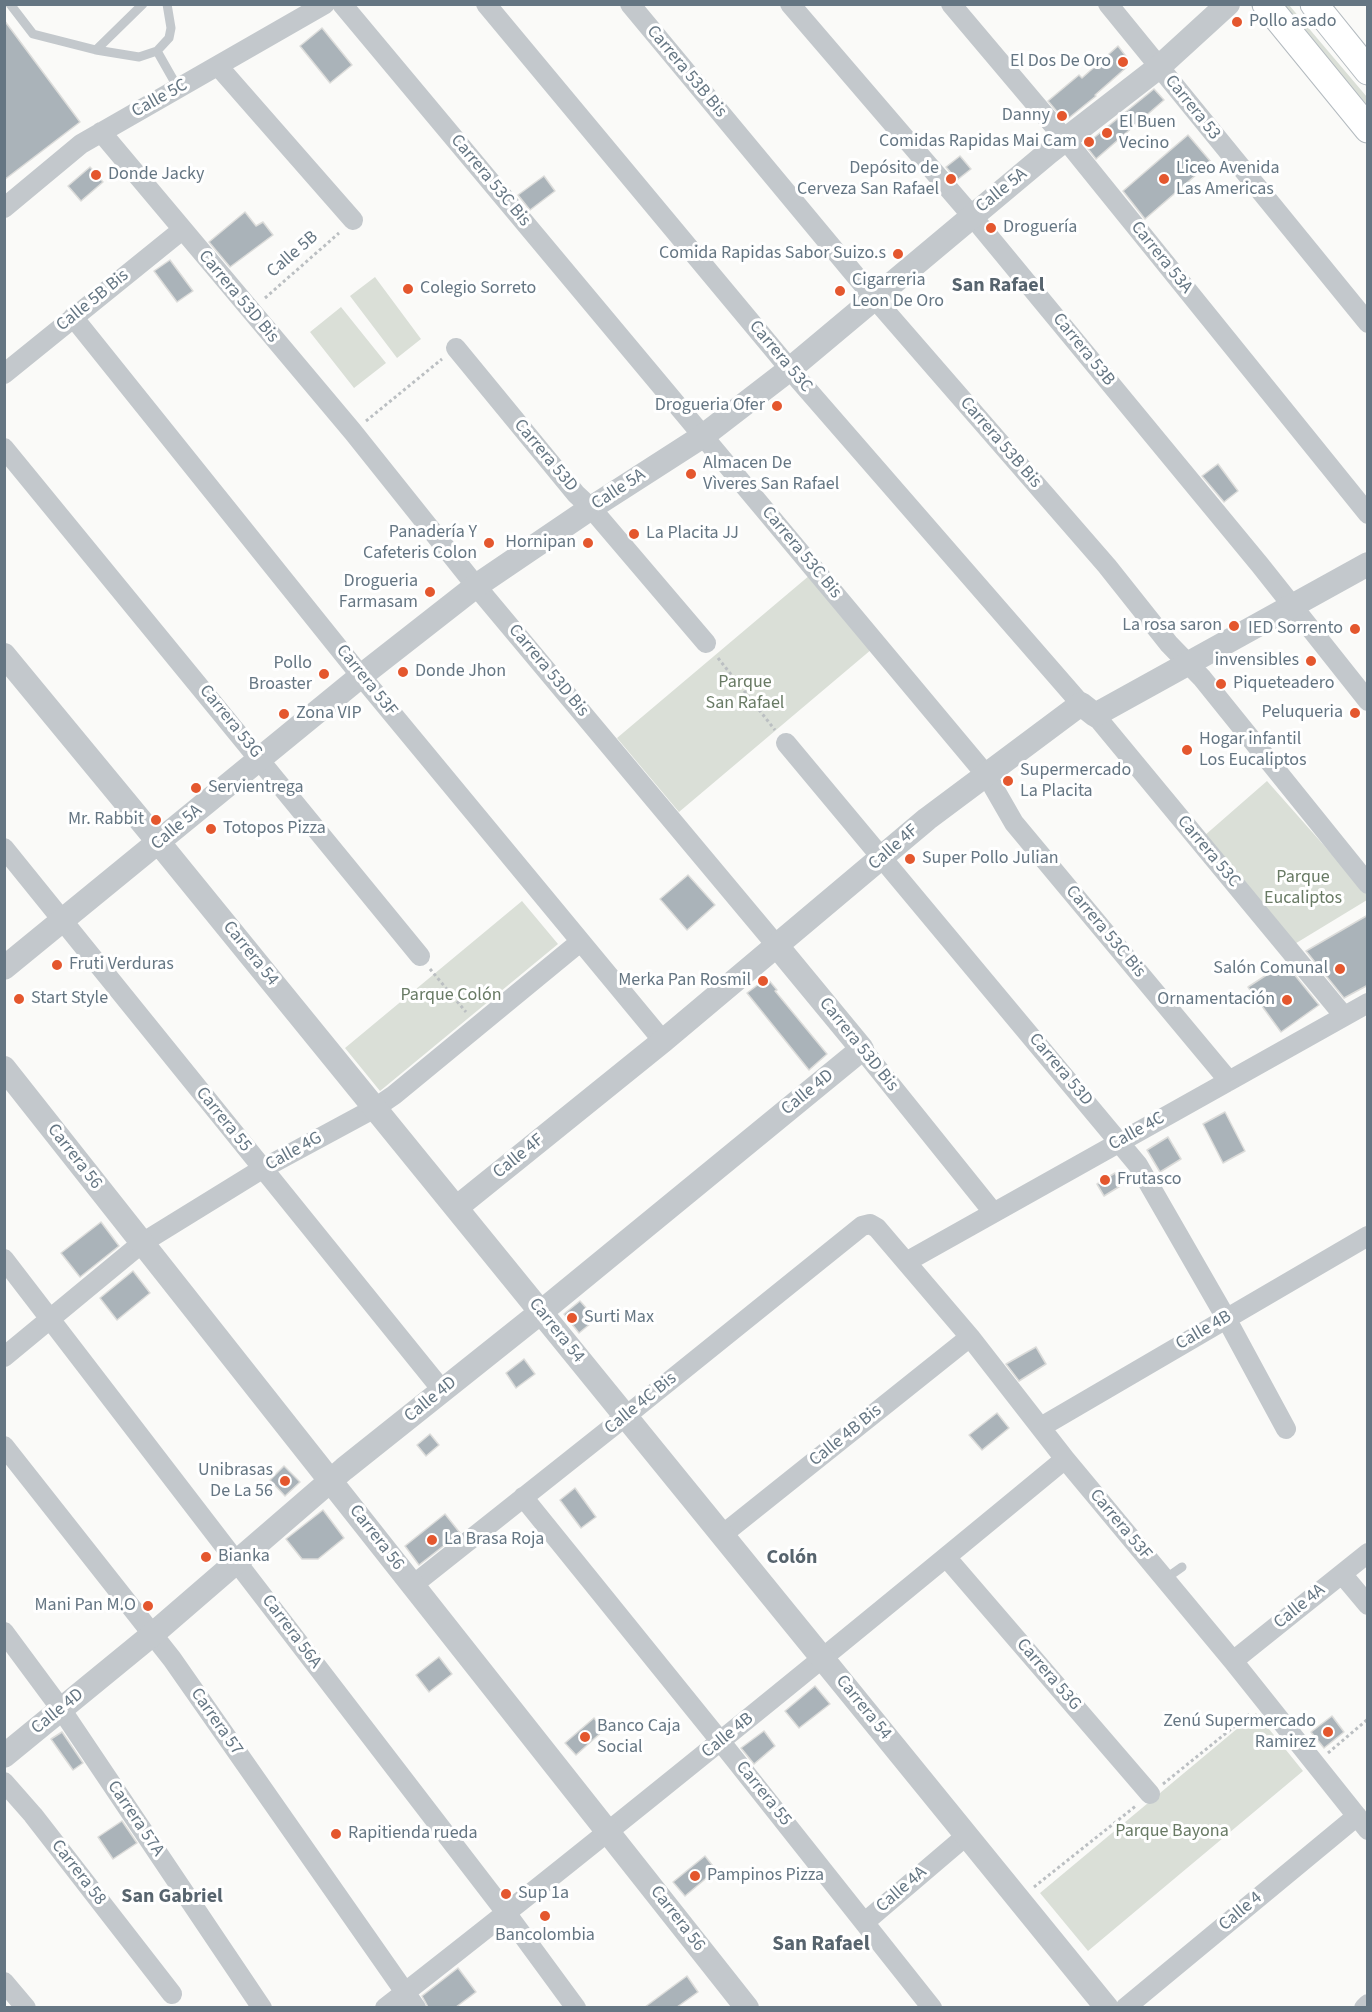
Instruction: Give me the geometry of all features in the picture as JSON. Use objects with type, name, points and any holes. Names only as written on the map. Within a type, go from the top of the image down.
[{"type":"main road","points":[[1266,4],[1368,129]]},
{"type":"main road","points":[[1314,4],[1368,71]]},
{"type":"street","name":"Calle 5C","points":[[4,208],[81,144],[325,4]]},
{"type":"street","name":"Carrera 53C Bis","points":[[342,4],[987,776],[1014,823],[1229,1081]]},
{"type":"street","name":"Carrera 53C","points":[[486,4],[790,369],[1088,710],[1344,1016]]},
{"type":"street","name":"Carrera 53B Bis","points":[[630,4],[875,299],[1107,566],[1368,884]]},
{"type":"street","name":"Carrera 53B","points":[[790,4],[972,216],[1292,607],[1361,680],[1368,701]]},
{"type":"street","name":"Carrera 53A","points":[[951,4],[1065,139],[1368,514]]},
{"type":"street","name":"Carrera 53","points":[[1108,4],[1368,323]]},
{"type":"street","name":"Calle 5A","points":[[4,968],[476,586],[591,508],[704,436],[790,369],[1065,139],[1159,67],[1228,4]]},
{"type":"street","points":[[218,66],[353,220]]},
{"type":"street","name":"Carrera 53D Bis","points":[[101,132],[353,432],[476,586],[777,946],[993,1212]]},
{"type":"street","name":"Calle 5B Bis","points":[[4,374],[182,230]]},
{"type":"street","name":"Carrera 53F","points":[[73,317],[362,676],[663,1041]]},
{"type":"street","name":"Carrera 53D","points":[[456,348],[576,494],[591,508],[706,644]]},
{"type":"street","name":"Carrera 53G","points":[[4,448],[420,956]]},
{"type":"street","name":"Calle 4F","points":[[456,1208],[663,1041],[958,794],[1088,710],[1189,664],[1368,564]]},
{"type":"street","name":"Carrera 54","points":[[4,655],[1107,2007]]},
{"type":"street","name":"Carrera 53D","points":[[786,743],[1138,1165],[1226,1318],[1286,1429]]},
{"type":"street","name":"Carrera 55","points":[[4,848],[442,1390]]},
{"type":"street","name":"Calle 4G","points":[[4,1357],[142,1243],[262,1169],[375,1108],[394,1095],[580,942]]},
{"type":"street","name":"Calle 4C","points":[[906,1262],[1368,1003]]},
{"type":"street","name":"Calle 4D","points":[[4,1756],[153,1634],[330,1481],[542,1312],[862,1049]]},
{"type":"street","name":"Carrera 56","points":[[4,1068],[747,2007]]},
{"type":"street","name":"Carrera 53F","points":[[870,1224],[877,1228],[970,1337],[1065,1459],[1233,1661],[1362,1823]]},
{"type":"street","name":"Calle 4C Bis","points":[[412,1585],[862,1226],[870,1224]]},
{"type":"street","name":"Calle 4B","points":[[1041,1427],[1368,1236]]},
{"type":"street","name":"Carrera 56A","points":[[4,1259],[576,2007]]},
{"type":"street","name":"Calle 4B Bis","points":[[722,1535],[970,1337]]},
{"type":"street","name":"Carrera 57","points":[[4,1446],[153,1634],[411,2000]]},
{"type":"street","name":"Calle 4B","points":[[385,2007],[411,2000],[507,1914],[823,1659],[1065,1459]]},
{"type":"street","name":"Carrera 55","points":[[523,1497],[932,2007]]},
{"type":"street","name":"Calle 4A","points":[[1233,1661],[1368,1553]]},
{"type":"street","name":"Carrera 53G","points":[[946,1557],[1150,1794]]},
{"type":"street","points":[[1342,1574],[1368,1605]]},
{"type":"street","name":"Carrera 57A","points":[[4,1632],[61,1709],[262,2007]]},
{"type":"street","name":"Carrera 58","points":[[4,1782],[33,1815],[172,1994]]},
{"type":"street","name":"Calle 4","points":[[1125,2007],[1362,1823]]},
{"type":"street","name":"Calle 4A","points":[[865,1922],[967,1835]]},
{"type":"street","points":[[4,1982],[26,2007]]},
{"type":"street","points":[[1364,2007],[1368,2004]]},
{"type":"lane","points":[[10,4],[33,34],[96,50],[139,57],[157,51],[169,38],[171,28],[167,4]]},
{"type":"lane","points":[[126,4],[133,13]]},
{"type":"lane","points":[[96,50],[142,4]]},
{"type":"lane","points":[[157,51],[178,88]]},
{"type":"lane","points":[[1165,1579],[1182,1567]]},
{"type":"path","name":"Calle 5B","points":[[250,311],[353,220]]},
{"type":"path","points":[[353,432],[456,348]]},
{"type":"path","points":[[706,644],[786,743]]},
{"type":"path","points":[[420,956],[477,1025]]},
{"type":"path","points":[[1315,1763],[1368,1719]]},
{"type":"green space","points":[[1279,5],[1289,5],[1367,97],[1367,118]]},
{"type":"green space","points":[[375,277],[421,339],[397,358],[350,296]]},
{"type":"green space","points":[[341,307],[386,363],[354,388],[310,332]]},
{"type":"green space","name":"Parque San Rafael","points":[[810,575],[872,649],[679,812],[617,738]]},
{"type":"green space","name":"Parque Eucaliptos","points":[[1267,781],[1367,894],[1367,900],[1293,945],[1204,836]]},
{"type":"green space","name":"Parque Colón","points":[[522,901],[558,944],[380,1091],[345,1048]]},
{"type":"green space","name":"Parque Bayona","points":[[1256,1713],[1303,1771],[1088,1951],[1040,1893]]},
{"type":"building","points":[[4,20],[80,122],[4,180]]},
{"type":"building","points":[[322,28],[352,65],[330,83],[300,46]]},
{"type":"building","points":[[1118,46],[1128,59],[1128,66],[1065,121],[1048,101],[1079,75],[1082,78]]},
{"type":"building","points":[[1154,89],[1164,100],[1096,159],[1085,145]]},
{"type":"building","name":"Liceo Avenida Las Americas","points":[[1188,135],[1211,162],[1145,219],[1123,191]]},
{"type":"building","points":[[960,156],[971,169],[957,180],[946,167]]},
{"type":"building","points":[[90,167],[103,182],[81,201],[68,186]]},
{"type":"building","points":[[544,176],[555,191],[530,210],[518,195]]},
{"type":"building","points":[[245,212],[256,226],[263,222],[273,235],[230,267],[209,242]]},
{"type":"building","points":[[170,260],[193,291],[177,302],[154,271]]},
{"type":"building","points":[[1218,464],[1238,491],[1224,502],[1202,476]]},
{"type":"building","points":[[688,875],[715,905],[687,930],[660,899]]},
{"type":"building","name":"Salón Comunal","points":[[1368,915],[1368,985],[1344,998],[1306,951]]},
{"type":"building","name":"Ornamentación","points":[[1285,963],[1319,1005],[1281,1032],[1248,987]]},
{"type":"building","points":[[767,978],[827,1054],[809,1070],[747,993]]},
{"type":"building","points":[[1225,1112],[1245,1151],[1223,1163],[1203,1124]]},
{"type":"building","points":[[1168,1137],[1181,1159],[1160,1172],[1147,1150]]},
{"type":"building","points":[[1115,1173],[1122,1185],[1104,1196],[1097,1184]]},
{"type":"building","points":[[101,1222],[119,1246],[80,1277],[61,1253]]},
{"type":"building","points":[[133,1271],[150,1293],[117,1320],[100,1298]]},
{"type":"building","points":[[580,1301],[596,1319],[579,1333],[564,1314]]},
{"type":"building","points":[[1036,1347],[1046,1364],[1019,1381],[1006,1364]]},
{"type":"building","points":[[524,1359],[535,1374],[516,1388],[506,1373]]},
{"type":"building","points":[[997,1413],[1009,1428],[982,1450],[969,1435]]},
{"type":"building","points":[[430,1434],[439,1445],[426,1456],[417,1445]]},
{"type":"building","name":"Unibrasas De La 56","points":[[284,1466],[300,1482],[285,1496],[270,1480]]},
{"type":"building","points":[[575,1488],[596,1517],[581,1528],[560,1500]]},
{"type":"building","points":[[323,1510],[344,1538],[318,1559],[302,1559],[286,1539]]},
{"type":"building","name":"La Brasa Roja","points":[[445,1514],[460,1533],[419,1565],[405,1546]]},
{"type":"building","points":[[439,1657],[452,1674],[429,1692],[416,1675]]},
{"type":"building","points":[[815,1686],[830,1704],[799,1728],[785,1711]]},
{"type":"building","name":"Zenú Supermercado Ramirez","points":[[1332,1716],[1344,1732],[1324,1748],[1311,1732]]},
{"type":"building","name":"Banco Caja Social","points":[[594,1718],[604,1730],[576,1755],[565,1743]]},
{"type":"building","points":[[764,1731],[775,1746],[754,1764],[741,1748]]},
{"type":"building","points":[[62,1732],[83,1763],[73,1770],[51,1739]]},
{"type":"building","points":[[122,1821],[137,1843],[113,1859],[98,1837]]},
{"type":"building","name":"Pampinos Pizza","points":[[705,1856],[716,1870],[685,1896],[673,1882]]},
{"type":"building","points":[[458,1968],[476,1992],[456,2007],[428,2007],[422,1996]]},
{"type":"building","points":[[687,1976],[698,1992],[677,2007],[645,2007]]},
{"type":"place","name":"Pollo asado","points":[[1237,22]]},
{"type":"place","name":"El Dos De Oro","points":[[1123,62]]},
{"type":"place","name":"Danny","points":[[1062,116]]},
{"type":"place","name":"El Buen Vecino","points":[[1107,133]]},
{"type":"place","name":"Comidas Rapidas Mai Cam","points":[[1089,142]]},
{"type":"place","name":"Donde Jacky","points":[[96,175]]},
{"type":"place","name":"Depósito de Cerveza San Rafael","points":[[951,179]]},
{"type":"place","name":"Liceo Avenida Las Americas","points":[[1164,179]]},
{"type":"place","name":"Droguería","points":[[991,228]]},
{"type":"place","name":"Comida Rapidas Sabor Suizo.s","points":[[898,254]]},
{"type":"place","name":"Colegio Sorreto","points":[[408,289]]},
{"type":"place","name":"Cigarreria Leon De Oro","points":[[840,291]]},
{"type":"place","name":"Drogueria Ofer","points":[[777,406]]},
{"type":"place","name":"Almacen De Vìveres San Rafael","points":[[691,474]]},
{"type":"place","name":"La Placita JJ","points":[[634,534]]},
{"type":"place","name":"Panadería Y Cafeteris Colon","points":[[489,543]]},
{"type":"place","name":"Hornipan","points":[[588,543]]},
{"type":"place","name":"Drogueria Farmasam","points":[[430,592]]},
{"type":"place","name":"La rosa saron","points":[[1234,626]]},
{"type":"place","name":"IED Sorrento","points":[[1355,629]]},
{"type":"place","name":"invensibles","points":[[1311,661]]},
{"type":"place","name":"Donde Jhon","points":[[403,672]]},
{"type":"place","name":"Pollo Broaster","points":[[324,674]]},
{"type":"place","name":"Piqueteadero","points":[[1221,684]]},
{"type":"place","name":"Peluqueria","points":[[1355,713]]},
{"type":"place","name":"Zona VIP","points":[[284,714]]},
{"type":"place","name":"Hogar infantil Los Eucaliptos","points":[[1187,750]]},
{"type":"place","name":"Supermercado La Placita","points":[[1008,781]]},
{"type":"place","name":"Servientrega","points":[[196,788]]},
{"type":"place","name":"Mr. Rabbit","points":[[156,820]]},
{"type":"place","name":"Totopos Pizza","points":[[211,829]]},
{"type":"place","name":"Super Pollo Julian","points":[[910,859]]},
{"type":"place","name":"Fruti Verduras","points":[[57,965]]},
{"type":"place","name":"Salón Comunal","points":[[1340,969]]},
{"type":"place","name":"Merka Pan Rosmil","points":[[763,981]]},
{"type":"place","name":"Start Style","points":[[19,999]]},
{"type":"place","name":"Ornamentación","points":[[1287,1000]]},
{"type":"place","name":"Frutasco","points":[[1105,1180]]},
{"type":"place","name":"Surti Max","points":[[572,1318]]},
{"type":"place","name":"Unibrasas De La 56","points":[[285,1481]]},
{"type":"place","name":"La Brasa Roja","points":[[432,1540]]},
{"type":"place","name":"Bianka","points":[[206,1557]]},
{"type":"place","name":"Mani Pan M.O","points":[[148,1606]]},
{"type":"place","name":"Zenú Supermercado Ramirez","points":[[1328,1732]]},
{"type":"place","name":"Banco Caja Social","points":[[585,1737]]},
{"type":"place","name":"Rapitienda rueda","points":[[336,1834]]},
{"type":"place","name":"Pampinos Pizza","points":[[695,1876]]},
{"type":"place","name":"Sup 1a","points":[[506,1894]]},
{"type":"place","name":"Bancolombia","points":[[545,1916]]},
{"type":"district","name":"San Rafael","points":[[998,287]]},
{"type":"district","name":"Colón","points":[[792,1559]]},
{"type":"district","name":"San Gabriel","points":[[172,1898]]},
{"type":"district","name":"San Rafael","points":[[821,1945]]}]
